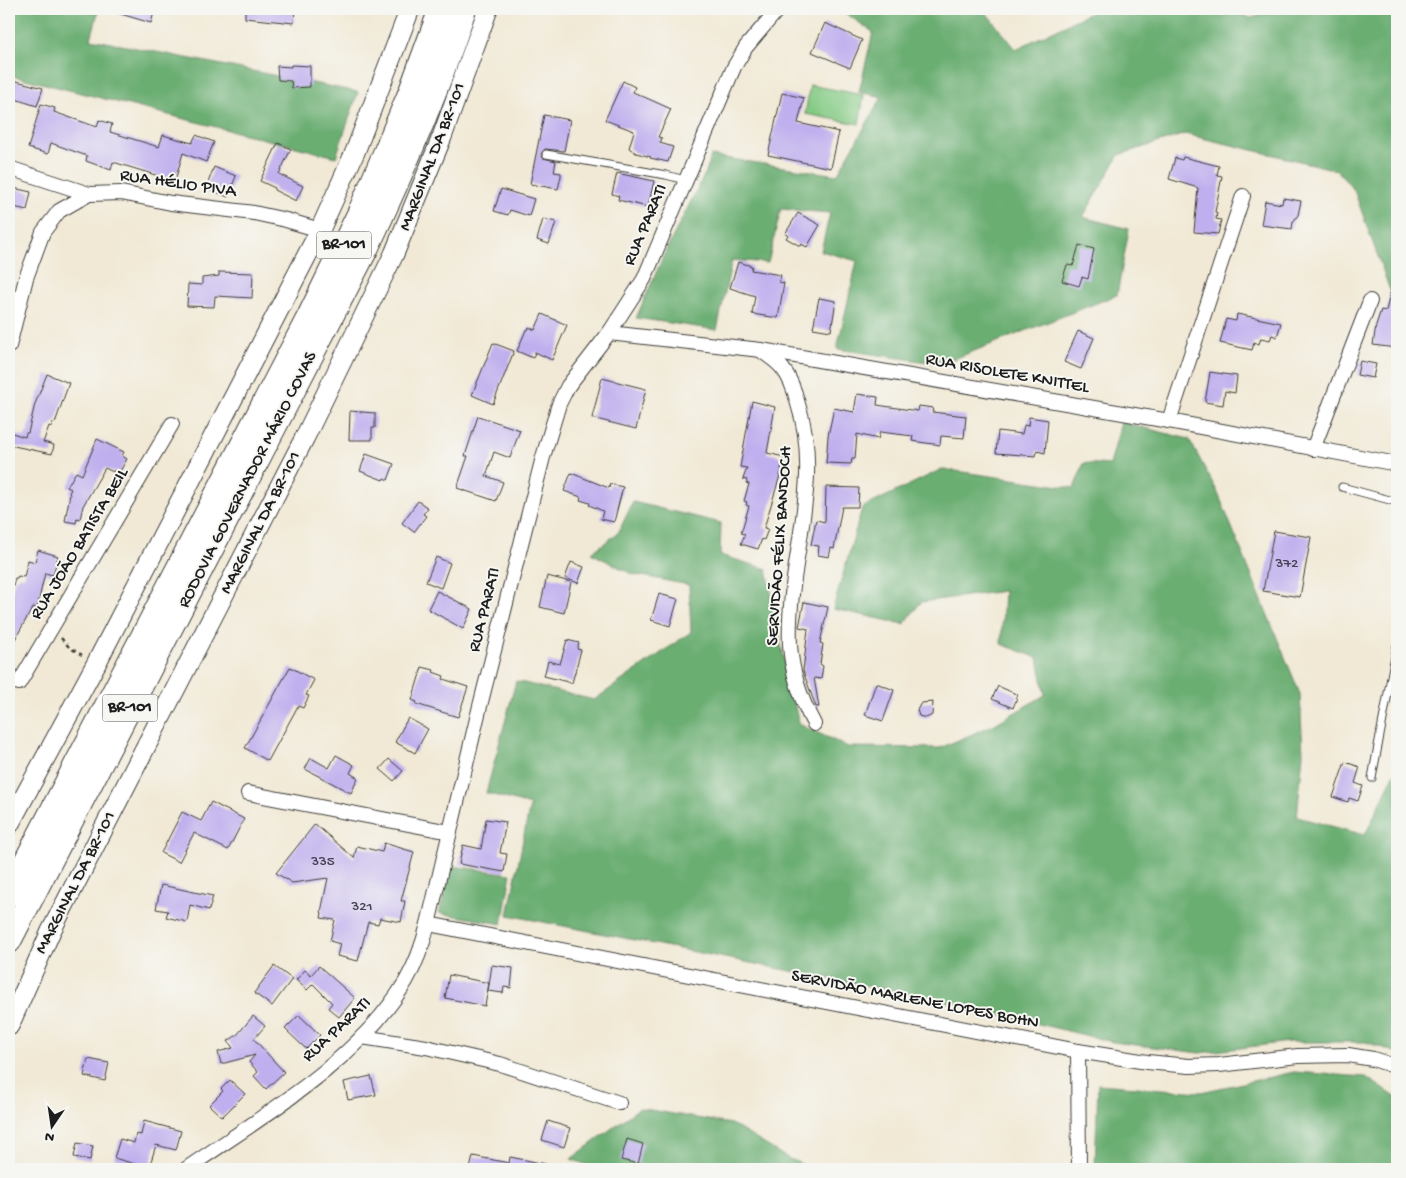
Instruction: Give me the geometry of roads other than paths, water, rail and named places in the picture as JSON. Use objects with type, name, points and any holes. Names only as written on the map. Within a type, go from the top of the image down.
[{"type":"highway","name":"RODOVIA GOVERNADOR MÁRIO COVAS","points":[[9,894],[309,317],[360,212],[411,91],[441,9]]},
{"type":"highway","name":"RODOVIA GOVERNADOR MÁRIO COVAS","points":[[9,941],[366,249],[391,197],[464,9]]},
{"type":"highway","points":[[447,55],[473,9]]},
{"type":"main road","points":[[9,825],[96,664],[320,230],[355,152],[410,9]]},
{"type":"main road","name":"MARGINAL DA BR-101","points":[[9,1026],[51,931],[305,437],[394,254],[442,137],[488,9]]},
{"type":"street","name":"RUA PARATI","points":[[186,1169],[302,1088],[362,1037],[386,1011],[407,979],[422,945],[428,924],[552,424],[559,404],[568,386],[609,333],[644,279],[734,66],[778,9]]},
{"type":"street","points":[[9,168],[89,194]]},
{"type":"street","name":"RUA HÉLIO PIVA","points":[[9,346],[26,278],[43,232],[59,211],[89,194],[121,193],[171,203],[254,213],[320,230]]},
{"type":"street","points":[[1169,421],[1243,196]]},
{"type":"street","points":[[1313,449],[1370,302]]},
{"type":"street","name":"RUA RISOLETE KNITTEL","points":[[609,333],[761,350],[1169,421],[1397,464]]},
{"type":"street","name":"SERVIDÃO FÉLIX BANDOCH","points":[[761,350],[782,367],[788,376],[805,427],[808,457],[807,481],[793,576],[790,644],[793,674],[801,699],[814,724]]},
{"type":"street","name":"RUA JOÃO BATISTA BEIL","points":[[14,682],[52,627],[172,424]]},
{"type":"street","points":[[248,793],[450,832]]},
{"type":"street","name":"SERVIDÃO MARLENE LOPES BOHN","points":[[428,924],[1078,1051],[1148,1062],[1189,1066],[1219,1066],[1298,1056],[1348,1055],[1374,1059],[1397,1067]]},
{"type":"street","points":[[362,1037],[426,1047],[500,1064],[619,1103]]},
{"type":"street","points":[[1078,1051],[1079,1169]]},
{"type":"lane","points":[[546,154],[685,180]]},
{"type":"lane","points":[[1342,486],[1397,502]]},
{"type":"lane","points":[[1372,778],[1397,645]]}]
